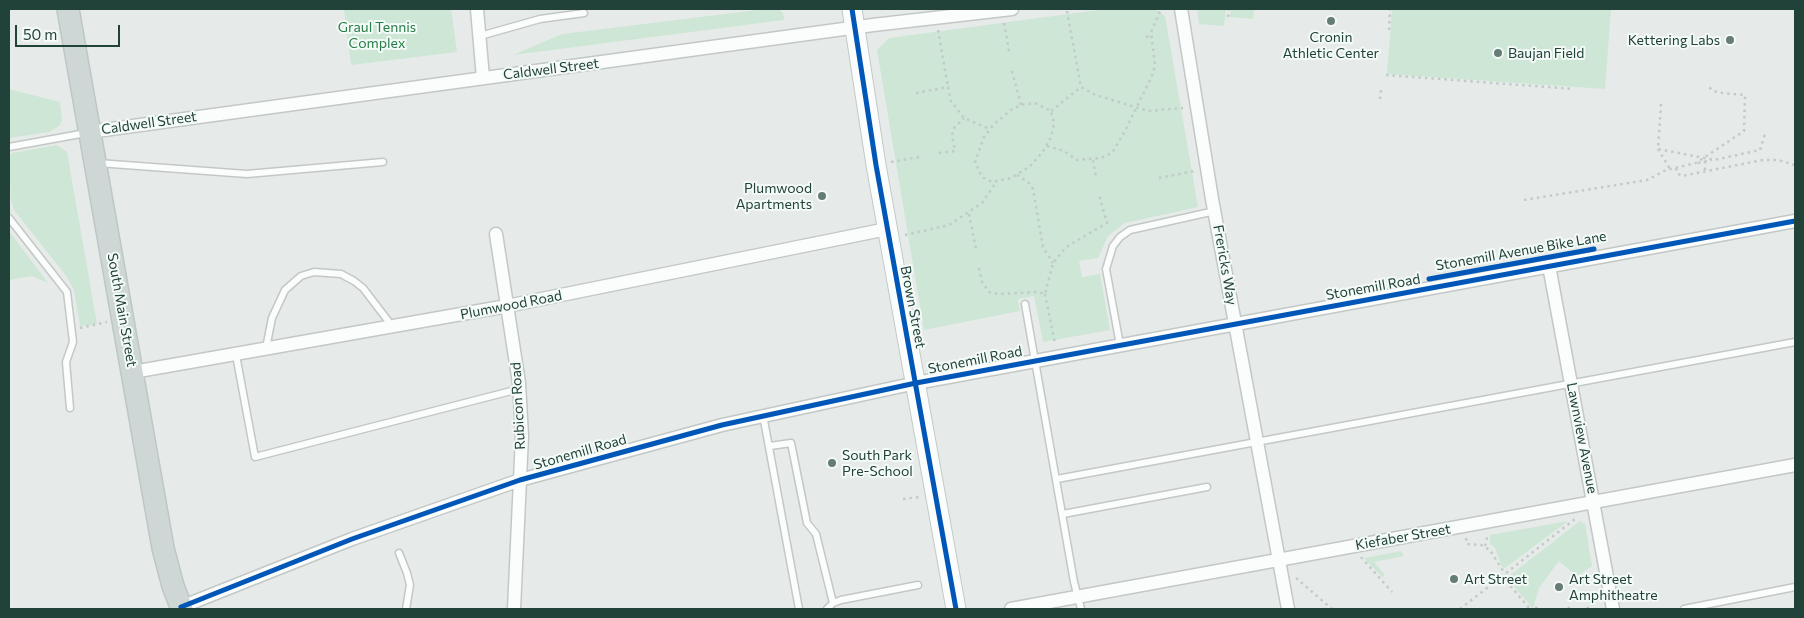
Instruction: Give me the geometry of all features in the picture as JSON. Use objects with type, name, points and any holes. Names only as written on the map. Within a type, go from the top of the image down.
[{"type":"main road","name":"South Main Street","points":[[68,9],[163,548],[181,608]]},
{"type":"street","points":[[477,9],[483,78]]},
{"type":"street","name":"Brown Street","points":[[852,9],[854,29],[895,232],[916,383],[956,609]]},
{"type":"street","name":"Caldwell Street","points":[[89,132],[1012,9]]},
{"type":"street","name":"Frericks Way","points":[[1181,9],[1215,211],[1288,609]]},
{"type":"street","name":"Stonemill Road","points":[[181,608],[352,539],[520,480],[662,440],[763,415],[916,383],[1236,322],[1795,221]]},
{"type":"street","name":"Plumwood Road","points":[[133,372],[507,306],[895,232]]},
{"type":"street","name":"Rubicon Road","points":[[496,234],[519,389],[522,436],[514,609]]},
{"type":"street","name":"Lawnview Avenue","points":[[1549,266],[1614,609]]},
{"type":"street","name":"Kiefaber Street","points":[[1011,609],[1080,604],[1280,559],[1795,465]]},
{"type":"lane","points":[[480,36],[540,19],[584,13]]},
{"type":"lane","points":[[9,147],[89,132]]},
{"type":"lane","points":[[95,162],[247,174],[383,162]]},
{"type":"lane","points":[[1120,345],[1106,269],[1113,246],[1130,230],[1215,211]]},
{"type":"lane","points":[[9,218],[67,292],[73,342],[66,362],[70,408]]},
{"type":"lane","points":[[266,350],[272,318],[285,290],[301,276],[314,272],[341,274],[354,281],[363,288],[392,327]]},
{"type":"lane","points":[[1024,304],[1057,479],[1074,582],[1080,604]]},
{"type":"lane","points":[[1057,479],[1571,382],[1795,342]]},
{"type":"lane","points":[[236,355],[255,457],[519,389]]},
{"type":"lane","points":[[763,415],[770,446],[768,452],[799,609]]},
{"type":"lane","points":[[770,446],[790,443],[807,522],[816,534],[832,603]]},
{"type":"lane","points":[[1063,514],[1207,487]]},
{"type":"lane","points":[[399,553],[410,585],[406,609]]},
{"type":"lane","points":[[826,609],[832,603],[918,585]]},
{"type":"lane","points":[[1684,609],[1795,588]]},
{"type":"path","points":[[1047,146],[1064,151],[1077,160],[1093,160],[1112,153],[1154,70],[1151,36],[1161,9]]},
{"type":"path","points":[[1228,17],[1229,9]]},
{"type":"path","points":[[1388,30],[1390,9]]},
{"type":"path","points":[[1067,11],[1081,87]]},
{"type":"path","points":[[1004,20],[1009,51]]},
{"type":"path","points":[[938,29],[951,101],[964,118],[990,129]]},
{"type":"path","points":[[1146,37],[1151,36]]},
{"type":"path","points":[[1012,70],[1021,105]]},
{"type":"path","points":[[1386,76],[1574,89]]},
{"type":"path","points":[[916,93],[948,87]]},
{"type":"path","points":[[1081,87],[1136,108],[1156,111],[1183,108]]},
{"type":"path","points":[[1051,111],[1081,87]]},
{"type":"path","points":[[1696,163],[1744,131],[1745,94],[1722,93],[1714,91],[1709,87]]},
{"type":"path","points":[[1380,90],[1380,99]]},
{"type":"path","points":[[1035,103],[1051,111],[1054,124],[1047,146],[1034,162],[1017,175],[997,181],[982,177],[975,162],[981,141],[990,129],[1007,113],[1021,105],[1035,103]]},
{"type":"path","points":[[1661,104],[1658,149],[1670,169]]},
{"type":"path","points":[[939,153],[954,151],[954,128],[964,118]]},
{"type":"path","points":[[1524,200],[1647,180],[1670,169],[1760,150],[1765,134]]},
{"type":"path","points":[[1658,149],[1714,160]]},
{"type":"path","points":[[891,162],[919,158]]},
{"type":"path","points":[[1676,168],[1678,174],[1682,176],[1770,159],[1795,165]]},
{"type":"path","points":[[1093,160],[1096,177]]},
{"type":"path","points":[[1705,161],[1705,171]]},
{"type":"path","points":[[1159,178],[1195,171]]},
{"type":"path","points":[[1017,175],[1029,183],[1033,189],[1043,248],[1053,263]]},
{"type":"path","points":[[895,232],[949,225],[968,214],[990,194],[997,181]]},
{"type":"path","points":[[1057,356],[1045,294],[1053,263],[1066,247],[1107,223],[1098,195]]},
{"type":"path","points":[[968,214],[976,249]]},
{"type":"path","points":[[979,268],[982,282],[989,292],[999,294],[1037,292],[1045,294]]},
{"type":"path","points":[[72,330],[123,318]]},
{"type":"path","points":[[903,500],[919,497]]},
{"type":"path","points":[[1460,609],[1575,520],[1574,517]]},
{"type":"path","points":[[1485,546],[1488,535]]},
{"type":"path","points":[[1466,537],[1467,544],[1485,546],[1494,554],[1503,575],[1530,609]]},
{"type":"path","points":[[1360,556],[1392,592]]},
{"type":"path","points":[[1294,577],[1332,609]]},
{"type":"path","points":[[1588,609],[1598,592]]},
{"type":"path","points":[[1536,609],[1537,605]]},
{"type":"green space","name":"Graul Tennis Complex","points":[[344,9],[451,9],[457,52],[351,65]]},
{"type":"green space","points":[[778,9],[783,13],[784,20],[513,55],[562,34]]},
{"type":"green space","points":[[1106,9],[1155,9],[1165,16],[1198,207],[1125,223],[1108,236],[1098,258],[1079,261],[1082,277],[1100,274],[1110,330],[1043,342],[1034,296],[1018,299],[1020,311],[924,330],[877,50],[889,38]]},
{"type":"green space","points":[[1197,9],[1226,9],[1224,26],[1199,24]]},
{"type":"green space","points":[[1231,9],[1254,9],[1253,19],[1230,17]]},
{"type":"green space","name":"Baujan Field","points":[[1392,9],[1611,9],[1605,89],[1387,74]]},
{"type":"green space","points":[[9,89],[60,102],[62,120],[59,126],[49,132],[9,138]]},
{"type":"green space","points":[[57,145],[67,152],[97,324],[80,326],[74,290],[67,277],[14,210],[11,201],[9,158],[12,153]]},
{"type":"green space","points":[[9,231],[48,283],[32,276],[9,280]]},
{"type":"green space","points":[[1568,521],[1505,568],[1502,567],[1495,548],[1490,544],[1490,535]]},
{"type":"green space","points":[[1580,521],[1585,524],[1592,566],[1577,576],[1559,561],[1539,588],[1533,609],[1509,580],[1514,580],[1514,576],[1509,576]]},
{"type":"green space","points":[[1401,551],[1404,556],[1374,562],[1385,575],[1382,577],[1364,558]]},
{"type":"cycle path","points":[[852,9],[876,165],[956,609]]},
{"type":"cycle path","points":[[181,607],[352,539],[520,480],[722,425],[916,383],[1795,221]]},
{"type":"cycle path","name":"Stonemill Avenue Bike Lane","points":[[1429,279],[1594,249]]},
{"type":"place","name":"Cronin Athletic Center","points":[[1331,21]]},
{"type":"place","name":"Kettering Labs","points":[[1730,40]]},
{"type":"place","name":"Baujan Field","points":[[1498,53]]},
{"type":"place","name":"Plumwood Apartments","points":[[822,196]]},
{"type":"place","name":"South Park Pre-School","points":[[832,463]]},
{"type":"place","name":"Art Street","points":[[1454,579]]},
{"type":"place","name":"Art Street Amphitheatre","points":[[1559,587]]}]
